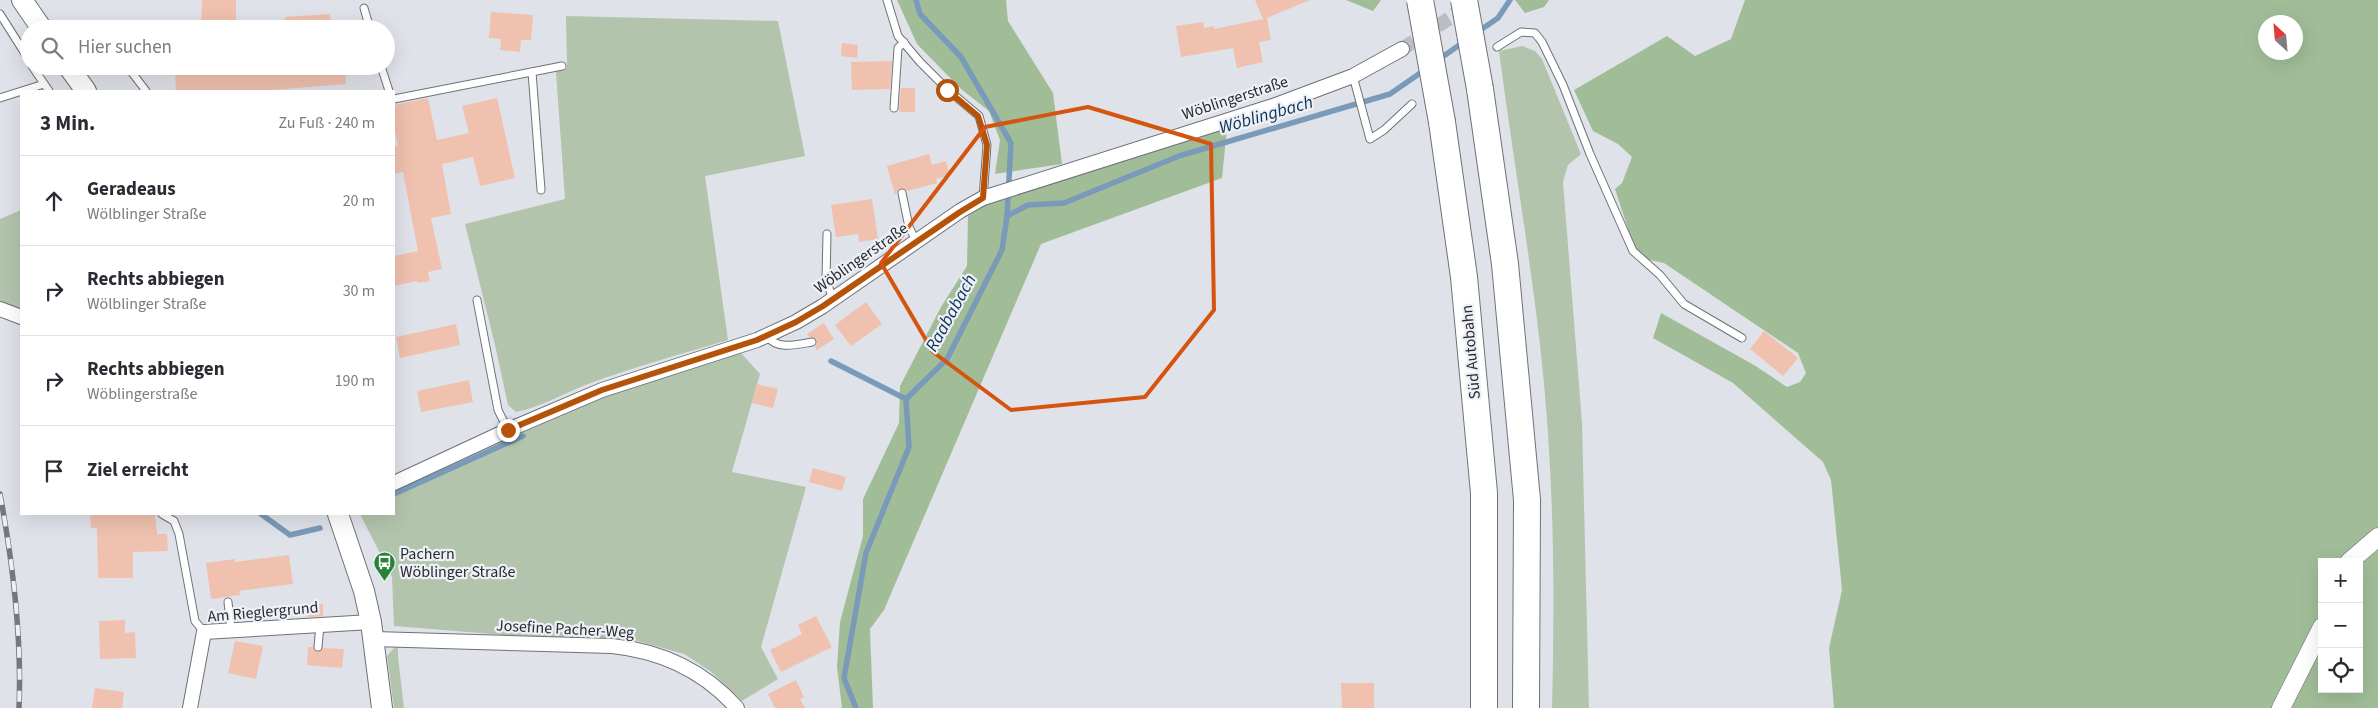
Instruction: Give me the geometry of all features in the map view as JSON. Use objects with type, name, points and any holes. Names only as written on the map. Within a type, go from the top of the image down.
[{"type":"highway","name":"Süd Autobahn","points":[[1420,0],[1442,122],[1464,277],[1484,493],[1484,708]]},
{"type":"highway","points":[[1464,0],[1480,89],[1505,264],[1527,500],[1526,708]]},
{"type":"main road","points":[[22,0],[36,20]]},
{"type":"main road","points":[[74,75],[85,90]]},
{"type":"main road","points":[[338,515],[364,592],[372,630],[382,708]]},
{"type":"street","name":"Wöblingerstraße","points":[[395,483],[508,430],[602,390],[766,336],[796,322],[833,300],[916,241],[990,195],[1354,79],[1402,49]]},
{"type":"street","points":[[0,309],[20,317]]},
{"type":"street","points":[[2354,558],[2378,537]]},
{"type":"street","name":"Am Rieglergrund","points":[[190,708],[204,632],[320,625],[372,630]]},
{"type":"street","name":"Josefine Pacher-Weg","points":[[372,630],[612,646],[644,651],[677,663],[694,672],[715,686],[737,708]]},
{"type":"street","points":[[2281,708],[2318,635]]},
{"type":"lane","points":[[887,0],[898,36],[947,90],[978,116],[987,145],[990,195]]},
{"type":"lane","points":[[364,8],[367,20]]},
{"type":"lane","points":[[0,14],[20,46]]},
{"type":"lane","points":[[1497,48],[1521,32],[1535,33],[1542,42],[1563,85],[1590,154],[1633,251],[1660,274],[1684,304],[1742,338]]},
{"type":"lane","points":[[894,108],[898,48],[904,42]]},
{"type":"lane","points":[[395,99],[562,66]]},
{"type":"lane","points":[[532,72],[542,190]]},
{"type":"lane","points":[[38,75],[48,90]]},
{"type":"lane","points":[[134,75],[145,90]]},
{"type":"lane","points":[[384,75],[388,90]]},
{"type":"lane","points":[[1354,79],[1370,139],[1384,130],[1412,104]]},
{"type":"lane","points":[[25,90],[44,84]]},
{"type":"lane","points":[[0,98],[20,92]]},
{"type":"lane","points":[[902,193],[910,227],[916,241]]},
{"type":"lane","points":[[827,234],[826,279],[833,300]]},
{"type":"lane","points":[[476,300],[498,410],[508,430]]},
{"type":"lane","points":[[766,336],[772,343],[787,346],[812,342]]},
{"type":"lane","points":[[164,515],[174,521],[179,534],[195,621],[204,632]]},
{"type":"lane","points":[[228,602],[230,630]]},
{"type":"lane","points":[[318,647],[320,625]]},
{"type":"highlighted area","points":[[1088,107],[1211,144],[1214,310],[1145,397],[1011,410],[933,352],[881,263],[985,127]]},
{"type":"green space","points":[[897,0],[1006,0],[1008,21],[1053,93],[1062,164],[995,174],[1000,140],[989,111],[961,89],[917,44]]},
{"type":"green space","points":[[1346,0],[1381,0],[1373,11]]},
{"type":"green space","points":[[1515,0],[1549,0],[1544,7],[1525,13]]},
{"type":"green space","points":[[1745,0],[2378,0],[2378,708],[1834,708],[1829,648],[1842,590],[1831,480],[1823,462],[1733,383],[1653,338],[1661,313],[1754,365],[1787,387],[1800,382],[1806,373],[1798,353],[1664,263],[1645,259],[1633,244],[1615,189],[1622,183],[1632,157],[1618,144],[1593,131],[1574,90],[1667,36],[1695,56],[1731,39]]},
{"type":"green space","points":[[566,16],[778,21],[805,156],[705,176],[728,340],[605,378],[535,407],[516,412],[508,405],[465,224],[565,199],[556,72],[567,68]]},
{"type":"green space","points":[[1522,46],[1535,51],[1542,59],[1581,154],[1568,165],[1563,182],[1582,423],[1589,708],[1552,708],[1552,531],[1549,442],[1532,278],[1499,51]]},
{"type":"green space","points":[[1227,128],[1222,178],[1041,244],[884,610],[870,629],[873,708],[842,708],[837,667],[840,622],[863,536],[863,499],[899,423],[900,386],[941,307],[967,266],[968,216],[990,202]]},
{"type":"green space","points":[[20,210],[20,313],[0,303],[0,219]]},
{"type":"green space","points":[[741,353],[760,374],[732,472],[806,487],[761,647],[778,679],[742,701],[710,671],[684,654],[634,640],[505,635],[394,626],[392,577],[361,515],[395,515],[395,496],[513,436],[626,388]]},
{"type":"green space","points":[[398,646],[404,708],[394,708],[387,656]]},
{"type":"building","points":[[202,0],[236,0],[236,20],[201,20]]},
{"type":"building","points":[[1255,0],[1310,0],[1267,18],[1271,40],[1259,42],[1263,62],[1237,68],[1233,48],[1181,57],[1176,26],[1203,22],[1204,28],[1214,26],[1214,29],[1263,19]]},
{"type":"building","points":[[491,12],[533,15],[531,40],[521,40],[520,52],[500,50],[501,39],[489,38]]},
{"type":"building","points":[[330,14],[330,20],[285,20],[285,17]]},
{"type":"building","points":[[842,43],[858,45],[857,58],[841,56]]},
{"type":"building","points":[[892,61],[890,89],[852,90],[851,62]]},
{"type":"building","points":[[175,75],[346,75],[346,84],[271,90],[176,90]]},
{"type":"building","points":[[901,88],[915,88],[915,112],[899,112]]},
{"type":"building","points":[[428,98],[437,140],[469,133],[462,106],[497,98],[515,178],[480,186],[473,157],[442,164],[451,214],[431,218],[442,269],[428,272],[430,281],[419,283],[416,281],[395,286],[395,256],[418,251],[403,172],[395,174],[395,147],[398,146],[395,130],[395,105]]},
{"type":"building","points":[[929,154],[932,165],[946,161],[950,175],[936,179],[937,183],[907,191],[900,188],[895,195],[887,166]]},
{"type":"building","points":[[872,199],[878,239],[859,242],[858,234],[836,237],[831,205]]},
{"type":"building","points":[[866,302],[882,324],[851,346],[835,325]]},
{"type":"building","points":[[824,323],[834,339],[817,350],[815,347],[816,339],[809,337],[807,334]]},
{"type":"building","points":[[456,324],[460,345],[400,358],[396,337]]},
{"type":"building","points":[[1764,331],[1798,358],[1783,376],[1750,349]]},
{"type":"building","points":[[469,380],[473,402],[421,412],[417,391]]},
{"type":"building","points":[[757,384],[778,389],[773,408],[752,403]]},
{"type":"building","points":[[813,468],[846,477],[842,491],[809,482]]},
{"type":"building","points":[[90,515],[155,515],[157,534],[167,534],[168,551],[133,552],[133,578],[98,578],[97,528],[91,528]]},
{"type":"building","points":[[289,555],[293,584],[239,591],[240,595],[211,599],[206,563],[235,559],[235,562]]},
{"type":"building","points":[[323,604],[323,616],[308,617],[307,605]]},
{"type":"building","points":[[816,616],[832,647],[781,672],[770,650],[802,634],[798,625]]},
{"type":"building","points":[[125,620],[125,633],[135,632],[136,658],[100,659],[99,621]]},
{"type":"building","points":[[235,641],[263,646],[256,679],[228,673]]},
{"type":"building","points":[[308,647],[313,647],[318,652],[323,648],[344,649],[342,668],[307,665]]},
{"type":"building","points":[[796,680],[804,697],[800,699],[805,708],[775,708],[768,694]]},
{"type":"building","points":[[1341,683],[1374,683],[1374,708],[1342,708]]},
{"type":"building","points":[[95,688],[124,692],[122,708],[92,708]]},
{"type":"waterway","name":"Raababach","points":[[856,708],[844,678],[866,553],[909,447],[906,399],[947,359],[1002,250],[1007,216],[1011,143],[961,57],[920,14],[916,0]]},
{"type":"waterway","name":"Wöblingbach","points":[[1476,33],[1498,18],[1510,0]]},
{"type":"waterway","name":"Wöblingbach","points":[[1438,60],[1465,41]]},
{"type":"waterway","name":"Wöblingbach","points":[[1007,216],[1028,205],[1064,203],[1179,156],[1390,94],[1426,69]]},
{"type":"waterway","points":[[831,361],[906,399]]},
{"type":"waterway","points":[[395,494],[523,436]]},
{"type":"waterway","points":[[262,515],[290,535],[320,528]]},
{"type":"tunnel","points":[[1402,49],[1450,18],[1467,4]]},
{"type":"railway","points":[[0,494],[16,601],[20,681],[19,708]]},
{"type":"place","name":"Pachern Wöblinger Straße","points":[[384,582]]},
{"type":"route","points":[[508,430],[602,390],[757,340],[796,322],[823,306],[921,238],[983,198],[987,145],[978,116],[971,108],[947,90]]}]
